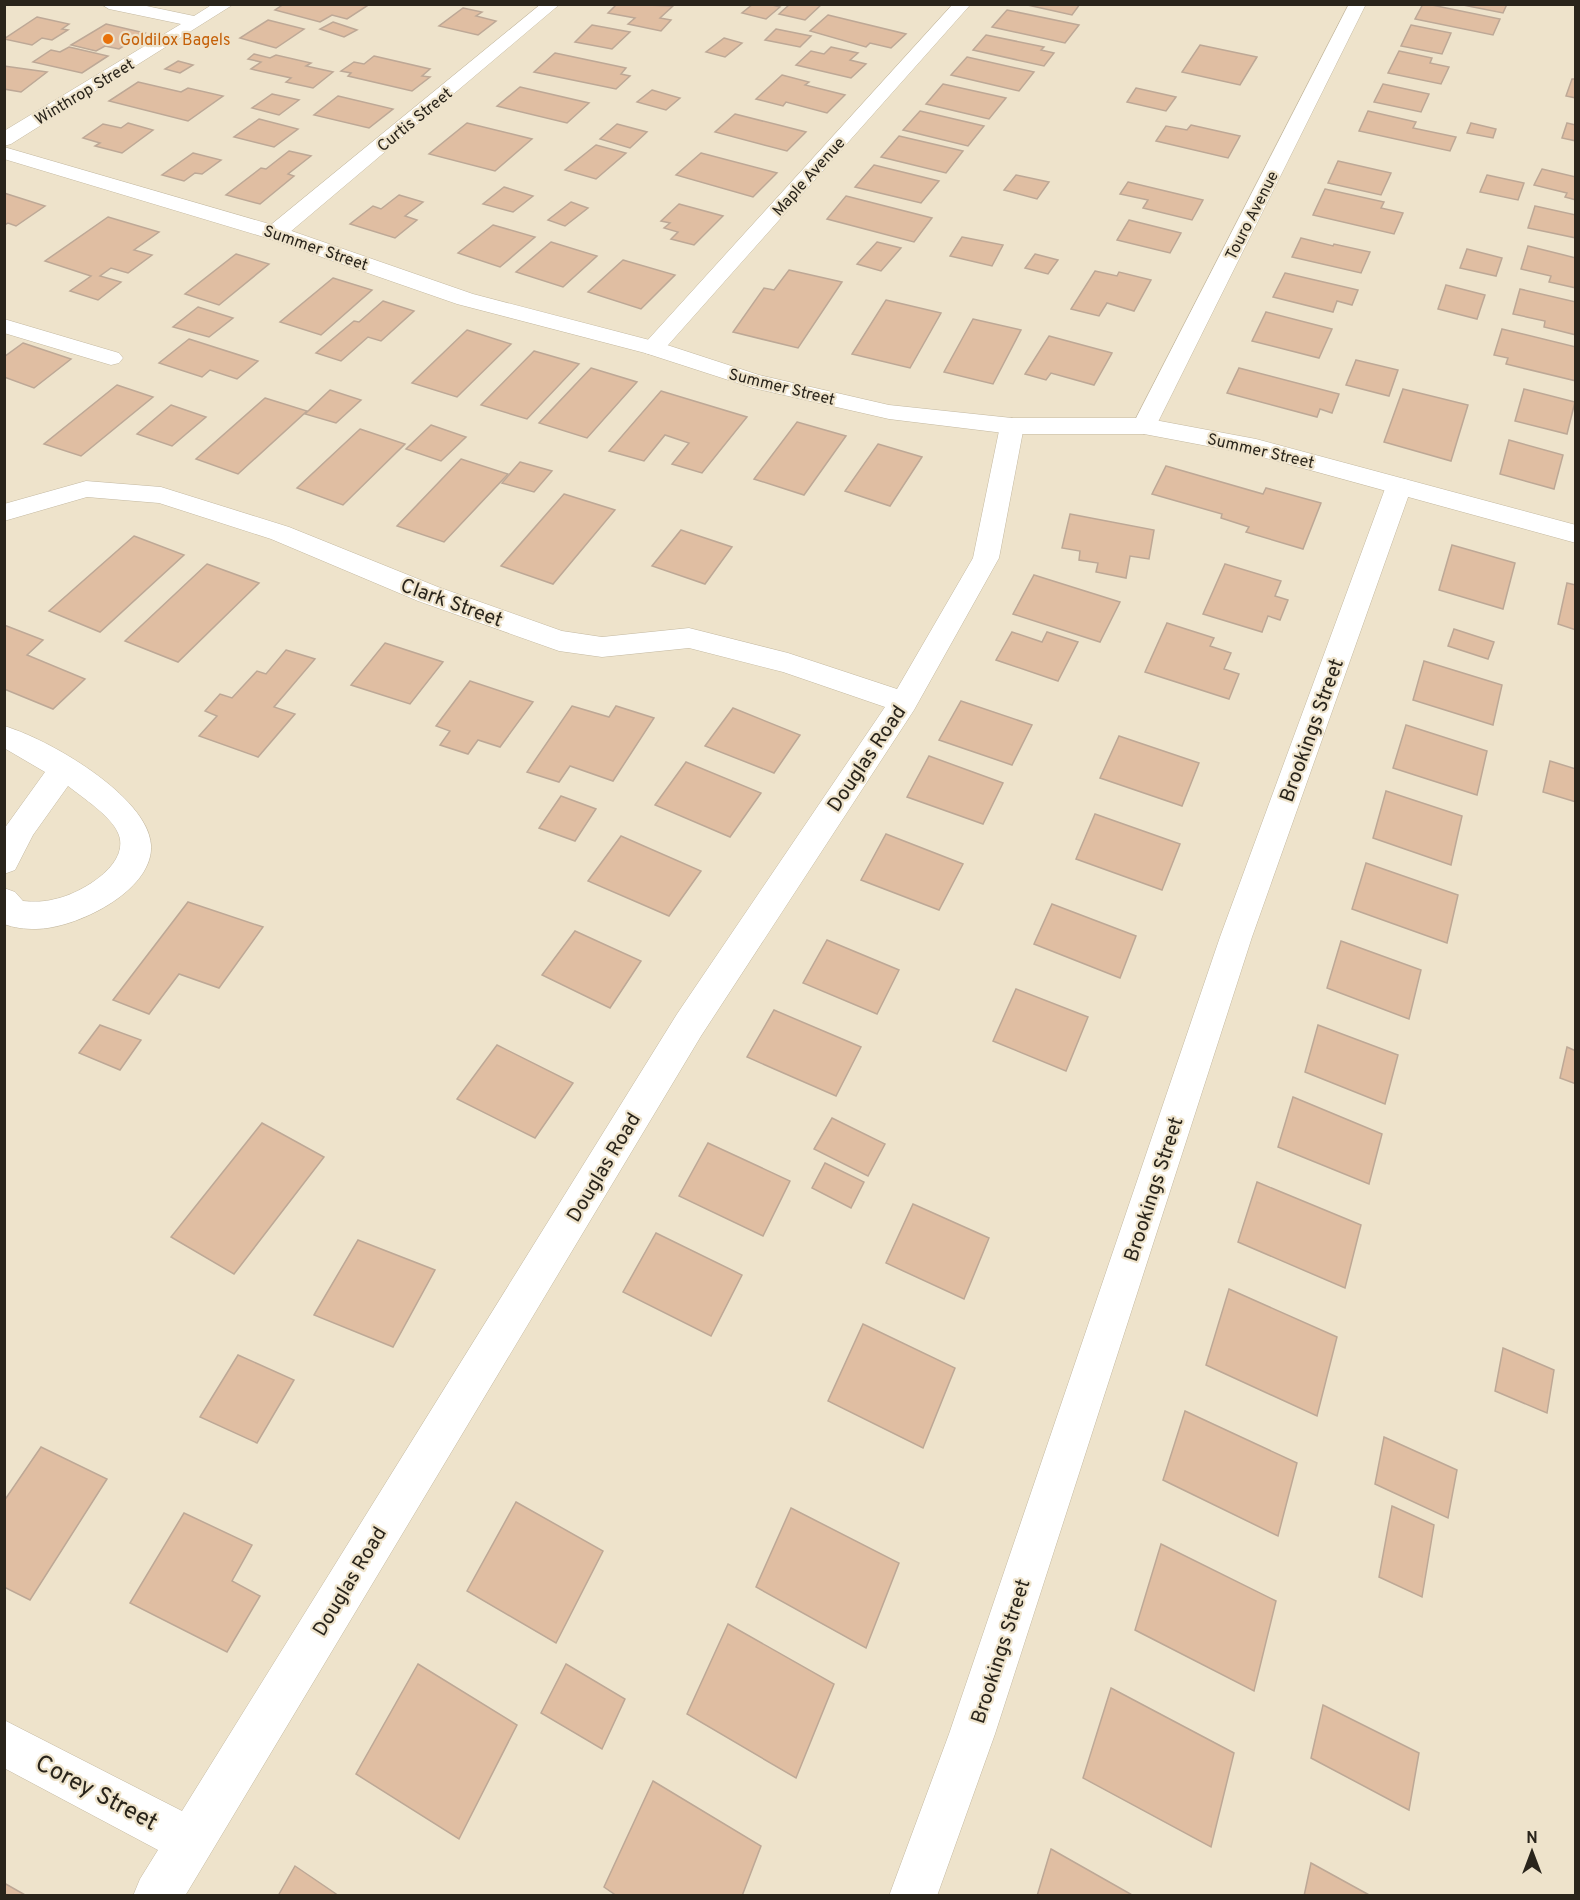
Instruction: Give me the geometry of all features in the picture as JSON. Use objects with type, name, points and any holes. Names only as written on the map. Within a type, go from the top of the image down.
[{"type":"street","points":[[109,4],[197,22]]},
{"type":"street","name":"Winthrop Street","points":[[4,140],[226,4]]},
{"type":"street","name":"Curtis Street","points":[[275,233],[552,4]]},
{"type":"street","name":"Maple Avenue","points":[[653,348],[963,4]]},
{"type":"street","name":"Touro Avenue","points":[[1144,426],[1358,4]]},
{"type":"street","name":"Summer Street","points":[[4,153],[275,233],[465,298],[653,348],[753,381],[889,412],[1012,426],[1144,426],[1256,447],[1575,534]]},
{"type":"street","points":[[4,326],[111,358]]},
{"type":"street","name":"Douglas Road","points":[[157,1896],[689,1025],[904,702],[986,558],[1012,426]]},
{"type":"street","name":"Brookings Street","points":[[913,1896],[972,1734],[1236,937],[1399,486]]},
{"type":"street","name":"Clark Street","points":[[4,513],[86,489],[161,495],[280,533],[428,594],[559,641],[602,648],[689,638],[788,663],[904,702]]},
{"type":"street","points":[[4,737],[14,740],[79,778],[111,803],[133,829],[136,846],[133,864],[102,894],[61,912],[37,916],[14,914],[4,901]]},
{"type":"street","points":[[4,861],[21,827],[63,770]]},
{"type":"street","name":"Corey Street","points":[[4,1743],[190,1840]]},
{"type":"building","points":[[284,4],[370,4],[347,19],[332,15],[320,22],[275,10]]},
{"type":"building","points":[[617,4],[673,6],[660,18],[671,20],[661,31],[628,24],[635,18],[608,13]]},
{"type":"building","points":[[753,4],[780,7],[766,19],[742,13]]},
{"type":"building","points":[[790,4],[822,4],[805,20],[779,14]]},
{"type":"building","points":[[1023,4],[1080,4],[1072,15]]},
{"type":"building","points":[[1423,4],[1500,19],[1493,35],[1415,19]]},
{"type":"building","points":[[1458,4],[1507,4],[1503,13]]},
{"type":"building","points":[[463,8],[482,12],[476,16],[496,21],[478,35],[439,26]]},
{"type":"building","points":[[1007,10],[1079,25],[1065,43],[992,27]]},
{"type":"building","points":[[828,15],[906,34],[891,48],[870,43],[866,47],[810,31]]},
{"type":"building","points":[[37,17],[69,24],[62,29],[68,30],[52,40],[42,38],[32,45],[4,39]]},
{"type":"building","points":[[268,20],[304,29],[276,48],[240,38]]},
{"type":"building","points":[[333,22],[357,30],[344,37],[320,29]]},
{"type":"building","name":"Goldilox Bagels","points":[[106,24],[145,33],[119,49],[105,46],[96,51],[71,45]]},
{"type":"building","points":[[592,25],[630,32],[612,49],[575,42]]},
{"type":"building","points":[[1411,25],[1451,33],[1442,54],[1401,46]]},
{"type":"building","points":[[776,29],[811,36],[800,47],[765,40]]},
{"type":"building","points":[[986,35],[1044,47],[1041,50],[1054,53],[1044,66],[973,50]]},
{"type":"building","points":[[724,38],[742,43],[725,57],[706,52]]},
{"type":"building","points":[[1200,45],[1257,57],[1240,85],[1182,72]]},
{"type":"building","points":[[69,47],[108,56],[82,73],[33,62],[51,50],[60,52]]},
{"type":"building","points":[[831,47],[858,53],[850,60],[866,64],[851,78],[796,65],[811,51],[824,54]]},
{"type":"building","points":[[1399,51],[1432,58],[1430,63],[1449,67],[1441,84],[1388,73]]},
{"type":"building","points":[[555,53],[626,68],[621,74],[630,76],[616,89],[534,72]]},
{"type":"building","points":[[254,54],[270,58],[276,55],[311,63],[306,66],[333,72],[313,88],[286,82],[291,78],[251,69],[261,62],[248,59]]},
{"type":"building","points":[[374,56],[430,69],[422,76],[430,77],[412,91],[348,76],[351,73],[341,71],[354,62],[364,64]]},
{"type":"building","points":[[967,57],[1034,72],[1019,91],[951,75]]},
{"type":"building","points":[[178,61],[193,65],[180,73],[165,69]]},
{"type":"building","points":[[4,66],[47,72],[21,92],[4,89]]},
{"type":"building","points":[[782,75],[809,82],[805,85],[845,95],[827,113],[786,102],[783,106],[756,99]]},
{"type":"building","points":[[1572,79],[1576,79],[1576,98],[1566,96]]},
{"type":"building","points":[[138,82],[181,92],[188,88],[223,96],[188,121],[109,101]]},
{"type":"building","points":[[943,84],[1006,98],[989,119],[926,104]]},
{"type":"building","points":[[1383,84],[1429,94],[1421,112],[1374,102]]},
{"type":"building","points":[[520,87],[589,103],[567,123],[497,106]]},
{"type":"building","points":[[1136,88],[1176,97],[1166,111],[1127,102]]},
{"type":"building","points":[[652,90],[680,98],[666,110],[637,102]]},
{"type":"building","points":[[272,94],[299,100],[279,115],[252,108]]},
{"type":"building","points":[[338,96],[393,109],[369,128],[314,115]]},
{"type":"building","points":[[920,111],[984,126],[968,146],[903,130]]},
{"type":"building","points":[[1368,111],[1416,122],[1413,128],[1456,137],[1450,151],[1359,131]]},
{"type":"building","points":[[735,114],[806,132],[787,151],[715,132]]},
{"type":"building","points":[[259,119],[298,129],[274,147],[234,137]]},
{"type":"building","points":[[128,123],[153,130],[122,153],[95,146],[100,143],[83,138],[103,124],[121,128]]},
{"type":"building","points":[[467,123],[532,139],[495,171],[429,154]]},
{"type":"building","points":[[1471,123],[1496,129],[1493,138],[1467,133]]},
{"type":"building","points":[[1567,123],[1576,125],[1576,141],[1562,138]]},
{"type":"building","points":[[617,124],[647,132],[630,148],[600,139]]},
{"type":"building","points":[[1191,125],[1240,136],[1228,158],[1156,141],[1166,126],[1187,130]]},
{"type":"building","points":[[899,136],[963,151],[946,173],[881,157]]},
{"type":"building","points":[[596,145],[626,153],[596,179],[565,170]]},
{"type":"building","points":[[289,151],[311,156],[288,174],[294,176],[260,204],[226,195],[261,168],[266,169]]},
{"type":"building","points":[[193,153],[221,160],[202,174],[195,173],[184,181],[162,175]]},
{"type":"building","points":[[701,153],[777,173],[753,197],[676,175]]},
{"type":"building","points":[[1338,161],[1391,173],[1381,195],[1328,183]]},
{"type":"building","points":[[874,165],[939,181],[921,203],[855,187]]},
{"type":"building","points":[[1542,169],[1576,177],[1576,200],[1565,197],[1567,193],[1534,185]]},
{"type":"building","points":[[1016,175],[1049,182],[1037,199],[1004,190]]},
{"type":"building","points":[[1487,175],[1524,183],[1518,200],[1480,192]]},
{"type":"building","points":[[1128,182],[1203,200],[1192,220],[1143,208],[1148,200],[1120,194]]},
{"type":"building","points":[[504,187],[533,196],[513,212],[483,204]]},
{"type":"building","points":[[1325,189],[1384,202],[1381,208],[1403,213],[1394,234],[1313,215]]},
{"type":"building","points":[[4,193],[45,206],[16,226],[8,223],[4,225]]},
{"type":"building","points":[[399,195],[423,202],[405,216],[417,220],[395,238],[350,224],[373,206],[381,209]]},
{"type":"building","points":[[846,196],[932,218],[914,242],[827,219]]},
{"type":"building","points":[[571,202],[588,208],[565,226],[548,220]]},
{"type":"building","points":[[679,204],[723,216],[694,245],[671,239],[678,232],[664,228],[670,223],[661,221]]},
{"type":"building","points":[[1535,206],[1576,215],[1576,238],[1528,228]]},
{"type":"building","points":[[108,217],[159,232],[134,250],[152,255],[128,273],[111,268],[100,276],[121,282],[98,300],[70,291],[91,276],[45,261]]},
{"type":"building","points":[[1129,220],[1181,233],[1170,253],[1117,240]]},
{"type":"building","points":[[493,225],[535,237],[500,267],[458,253]]},
{"type":"building","points":[[962,237],[1003,245],[992,266],[950,256]]},
{"type":"building","points":[[1301,238],[1370,252],[1361,273],[1292,257]]},
{"type":"building","points":[[551,242],[597,256],[563,287],[516,272]]},
{"type":"building","points":[[877,242],[901,248],[881,271],[857,264]]},
{"type":"building","points":[[1528,246],[1576,258],[1576,288],[1549,282],[1551,276],[1521,269]]},
{"type":"building","points":[[1467,249],[1502,258],[1496,276],[1460,268]]},
{"type":"building","points":[[236,254],[269,264],[219,305],[185,294]]},
{"type":"building","points":[[1035,254],[1058,260],[1048,274],[1025,268]]},
{"type":"building","points":[[623,260],[675,275],[641,309],[588,292]]},
{"type":"building","points":[[789,270],[842,282],[798,348],[733,332],[764,288],[774,290]]},
{"type":"building","points":[[1095,271],[1117,276],[1119,272],[1151,280],[1134,311],[1107,303],[1099,316],[1071,309]]},
{"type":"building","points":[[1285,273],[1358,290],[1352,305],[1337,301],[1333,312],[1273,297]]},
{"type":"building","points":[[333,278],[372,290],[321,335],[280,322]]},
{"type":"building","points":[[1446,285],[1485,295],[1477,319],[1438,309]]},
{"type":"building","points":[[1520,289],[1576,302],[1576,335],[1544,327],[1545,321],[1513,314]]},
{"type":"building","points":[[886,300],[941,313],[910,368],[852,354]]},
{"type":"building","points":[[383,301],[414,311],[381,341],[368,337],[341,361],[316,353],[354,321],[359,322]]},
{"type":"building","points":[[198,307],[233,318],[209,337],[173,327]]},
{"type":"building","points":[[1266,312],[1332,329],[1319,358],[1252,341]]},
{"type":"building","points":[[973,319],[1021,330],[993,384],[944,372]]},
{"type":"building","points":[[1502,329],[1576,347],[1576,381],[1506,364],[1508,358],[1494,355]]},
{"type":"building","points":[[467,330],[511,344],[457,397],[412,383]]},
{"type":"building","points":[[1049,336],[1112,353],[1094,385],[1051,373],[1046,380],[1025,374]]},
{"type":"building","points":[[189,339],[258,361],[237,379],[210,370],[202,377],[159,363]]},
{"type":"building","points":[[23,343],[71,359],[34,388],[4,377],[4,357]]},
{"type":"building","points":[[534,351],[579,364],[527,419],[481,405]]},
{"type":"building","points":[[1356,360],[1398,370],[1389,396],[1346,385]]},
{"type":"building","points":[[591,368],[637,382],[587,438],[539,423]]},
{"type":"building","points":[[1239,368],[1339,394],[1332,413],[1320,409],[1317,417],[1227,393]]},
{"type":"building","points":[[117,385],[153,397],[81,456],[44,444]]},
{"type":"building","points":[[1403,389],[1468,405],[1451,461],[1384,442]]},
{"type":"building","points":[[1524,389],[1575,402],[1567,434],[1515,421]]},
{"type":"building","points":[[330,390],[361,400],[336,423],[305,414]]},
{"type":"building","points":[[661,391],[747,417],[702,473],[672,464],[689,443],[665,435],[644,461],[609,451]]},
{"type":"building","points":[[265,398],[307,411],[238,474],[196,459]]},
{"type":"building","points":[[171,405],[206,417],[172,446],[137,434]]},
{"type":"building","points":[[797,422],[846,436],[804,495],[754,479]]},
{"type":"building","points":[[431,425],[466,437],[441,461],[406,449]]},
{"type":"building","points":[[360,429],[405,444],[343,505],[297,488]]},
{"type":"building","points":[[1509,440],[1563,455],[1554,489],[1500,474]]},
{"type":"building","points":[[878,444],[922,457],[890,506],[845,491]]},
{"type":"building","points":[[461,459],[508,474],[444,542],[397,526]]},
{"type":"building","points":[[520,462],[552,471],[534,492],[502,483]]},
{"type":"building","points":[[1166,466],[1263,494],[1266,488],[1321,503],[1303,549],[1246,532],[1249,527],[1221,518],[1222,514],[1152,494]]},
{"type":"building","points":[[564,494],[615,510],[553,584],[501,566]]},
{"type":"building","points":[[1070,514],[1154,530],[1149,559],[1130,556],[1126,578],[1096,572],[1098,563],[1079,560],[1080,551],[1062,548]]},
{"type":"building","points":[[681,530],[732,547],[705,584],[652,566]]},
{"type":"building","points":[[134,536],[184,555],[100,632],[49,611]]},
{"type":"building","points":[[1452,545],[1515,563],[1503,609],[1439,590]]},
{"type":"building","points":[[207,564],[259,583],[178,662],[125,641]]},
{"type":"building","points":[[1225,564],[1281,581],[1275,596],[1288,600],[1280,620],[1268,616],[1262,632],[1203,614]]},
{"type":"building","points":[[1034,575],[1120,602],[1100,642],[1013,614]]},
{"type":"building","points":[[1567,583],[1576,585],[1576,630],[1558,624]]},
{"type":"building","points":[[1167,623],[1214,638],[1210,646],[1231,653],[1224,669],[1239,674],[1229,699],[1145,672]]},
{"type":"building","points":[[4,625],[43,640],[27,655],[85,679],[53,709],[4,689]]},
{"type":"building","points":[[1454,629],[1494,642],[1488,659],[1448,646]]},
{"type":"building","points":[[1012,632],[1042,642],[1047,632],[1078,642],[1058,681],[996,660]]},
{"type":"building","points":[[385,643],[443,662],[410,704],[351,685]]},
{"type":"building","points":[[286,650],[315,659],[274,707],[295,714],[258,757],[199,736],[217,716],[205,711],[220,694],[232,698],[257,671],[266,674]]},
{"type":"building","points":[[1424,661],[1502,685],[1493,725],[1413,700]]},
{"type":"building","points":[[470,681],[533,702],[500,747],[478,740],[468,754],[440,745],[450,731],[436,726]]},
{"type":"building","points":[[961,701],[1032,725],[1012,765],[939,740]]},
{"type":"building","points":[[572,706],[609,717],[616,706],[654,718],[613,781],[570,766],[559,782],[527,772]]},
{"type":"building","points":[[733,708],[800,735],[774,773],[705,746]]},
{"type":"building","points":[[1406,725],[1487,751],[1477,795],[1393,768]]},
{"type":"building","points":[[1119,736],[1199,763],[1182,806],[1100,778]]},
{"type":"building","points":[[929,756],[1003,783],[983,824],[907,797]]},
{"type":"building","points":[[1550,761],[1576,769],[1576,802],[1543,792]]},
{"type":"building","points":[[686,762],[761,793],[730,837],[655,805]]},
{"type":"building","points":[[1386,791],[1462,816],[1451,865],[1373,838]]},
{"type":"building","points":[[561,796],[596,809],[575,841],[539,828]]},
{"type":"building","points":[[1095,814],[1180,844],[1162,890],[1076,859]]},
{"type":"building","points":[[886,834],[963,864],[939,910],[861,880]]},
{"type":"building","points":[[621,836],[701,871],[669,916],[588,881]]},
{"type":"building","points":[[1366,863],[1458,895],[1447,943],[1352,909]]},
{"type":"building","points":[[188,902],[263,927],[219,988],[179,974],[149,1014],[113,1000]]},
{"type":"building","points":[[1052,904],[1136,936],[1120,978],[1034,944]]},
{"type":"building","points":[[575,931],[641,961],[610,1008],[542,975]]},
{"type":"building","points":[[827,940],[899,970],[877,1014],[803,983]]},
{"type":"building","points":[[1341,941],[1421,970],[1409,1019],[1327,988]]},
{"type":"building","points":[[1016,989],[1088,1017],[1066,1071],[993,1041]]},
{"type":"building","points":[[774,1010],[861,1047],[836,1096],[747,1057]]},
{"type":"building","points":[[100,1025],[141,1040],[120,1070],[79,1053]]},
{"type":"building","points":[[1318,1025],[1398,1055],[1385,1104],[1305,1072]]},
{"type":"building","points":[[497,1045],[573,1083],[535,1138],[457,1099]]},
{"type":"building","points":[[1567,1047],[1576,1051],[1576,1084],[1560,1078]]},
{"type":"building","points":[[1293,1097],[1382,1134],[1369,1184],[1278,1147]]},
{"type":"building","points":[[832,1118],[885,1144],[868,1176],[814,1149]]},
{"type":"building","points":[[262,1123],[324,1157],[234,1274],[171,1237]]},
{"type":"building","points":[[708,1143],[790,1181],[763,1236],[679,1196]]},
{"type":"building","points":[[825,1163],[864,1182],[851,1208],[812,1188]]},
{"type":"building","points":[[1257,1182],[1361,1225],[1345,1288],[1238,1242]]},
{"type":"building","points":[[913,1204],[989,1238],[964,1299],[886,1263]]},
{"type":"building","points":[[656,1233],[742,1275],[711,1336],[623,1292]]},
{"type":"building","points":[[358,1240],[435,1270],[393,1347],[314,1315]]},
{"type":"building","points":[[1229,1289],[1337,1337],[1317,1416],[1206,1365]]},
{"type":"building","points":[[863,1324],[955,1368],[923,1448],[828,1401]]},
{"type":"building","points":[[1503,1348],[1554,1370],[1547,1413],[1495,1391]]},
{"type":"building","points":[[238,1355],[294,1380],[257,1443],[200,1417]]},
{"type":"building","points":[[1185,1411],[1297,1463],[1278,1536],[1163,1480]]},
{"type":"building","points":[[1384,1437],[1457,1470],[1448,1518],[1375,1484]]},
{"type":"building","points":[[41,1447],[107,1479],[30,1600],[4,1587],[4,1501]]},
{"type":"building","points":[[516,1502],[603,1551],[556,1643],[467,1591]]},
{"type":"building","points":[[1392,1506],[1434,1525],[1422,1597],[1379,1577]]},
{"type":"building","points":[[791,1508],[899,1563],[866,1648],[756,1587]]},
{"type":"building","points":[[184,1513],[252,1545],[232,1581],[260,1596],[227,1652],[130,1603]]},
{"type":"building","points":[[1161,1544],[1276,1601],[1254,1691],[1135,1630]]},
{"type":"building","points":[[728,1624],[834,1684],[796,1778],[687,1714]]},
{"type":"building","points":[[418,1664],[517,1725],[459,1839],[356,1774]]},
{"type":"building","points":[[566,1664],[625,1699],[602,1749],[541,1713]]},
{"type":"building","points":[[1111,1688],[1234,1753],[1211,1847],[1083,1778]]},
{"type":"building","points":[[1323,1705],[1419,1753],[1409,1810],[1311,1758]]},
{"type":"building","points":[[653,1781],[761,1846],[742,1896],[617,1896],[604,1887]]},
{"type":"building","points":[[1051,1849],[1134,1896],[1037,1896]]},
{"type":"building","points":[[1311,1863],[1371,1896],[1304,1896]]},
{"type":"building","points":[[295,1866],[339,1896],[278,1896]]},
{"type":"building","points":[[4,1883],[27,1896],[4,1896]]},
{"type":"place","name":"Goldilox Bagels","points":[[108,39]]}]
